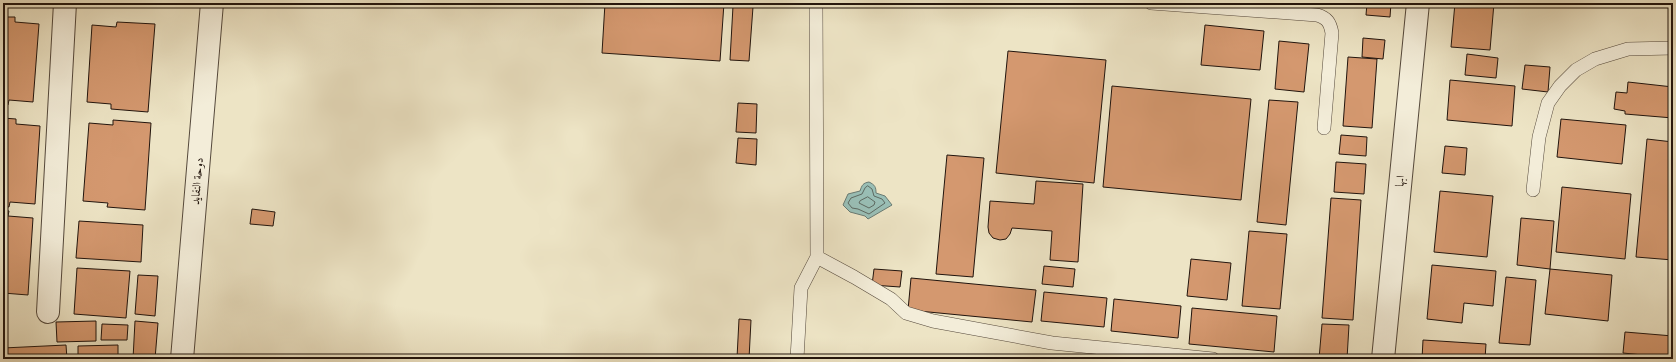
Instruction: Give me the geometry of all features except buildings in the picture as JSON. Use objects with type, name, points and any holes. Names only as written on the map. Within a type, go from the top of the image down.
[{"type":"street","points":[[48,312],[65,3]]},
{"type":"street","name":"دوحة النفايد","points":[[182,359],[212,3]]},
{"type":"street","name":"ابها","points":[[1383,359],[1418,3]]},
{"type":"lane","points":[[796,359],[801,288],[817,257],[816,3]]},
{"type":"lane","points":[[1151,3],[1195,4],[1316,15],[1325,18],[1331,24],[1332,32],[1324,128]]},
{"type":"lane","points":[[1533,190],[1539,137],[1548,103],[1560,86],[1576,70],[1595,60],[1628,49],[1673,48]]},
{"type":"lane","points":[[817,257],[891,299],[906,312],[933,321],[1052,343],[1213,359]]},
{"type":"water","points":[[869,182],[875,186],[876,193],[885,196],[892,205],[868,219],[865,216],[850,212],[843,205],[848,194],[860,191],[861,187],[865,183]]}]
